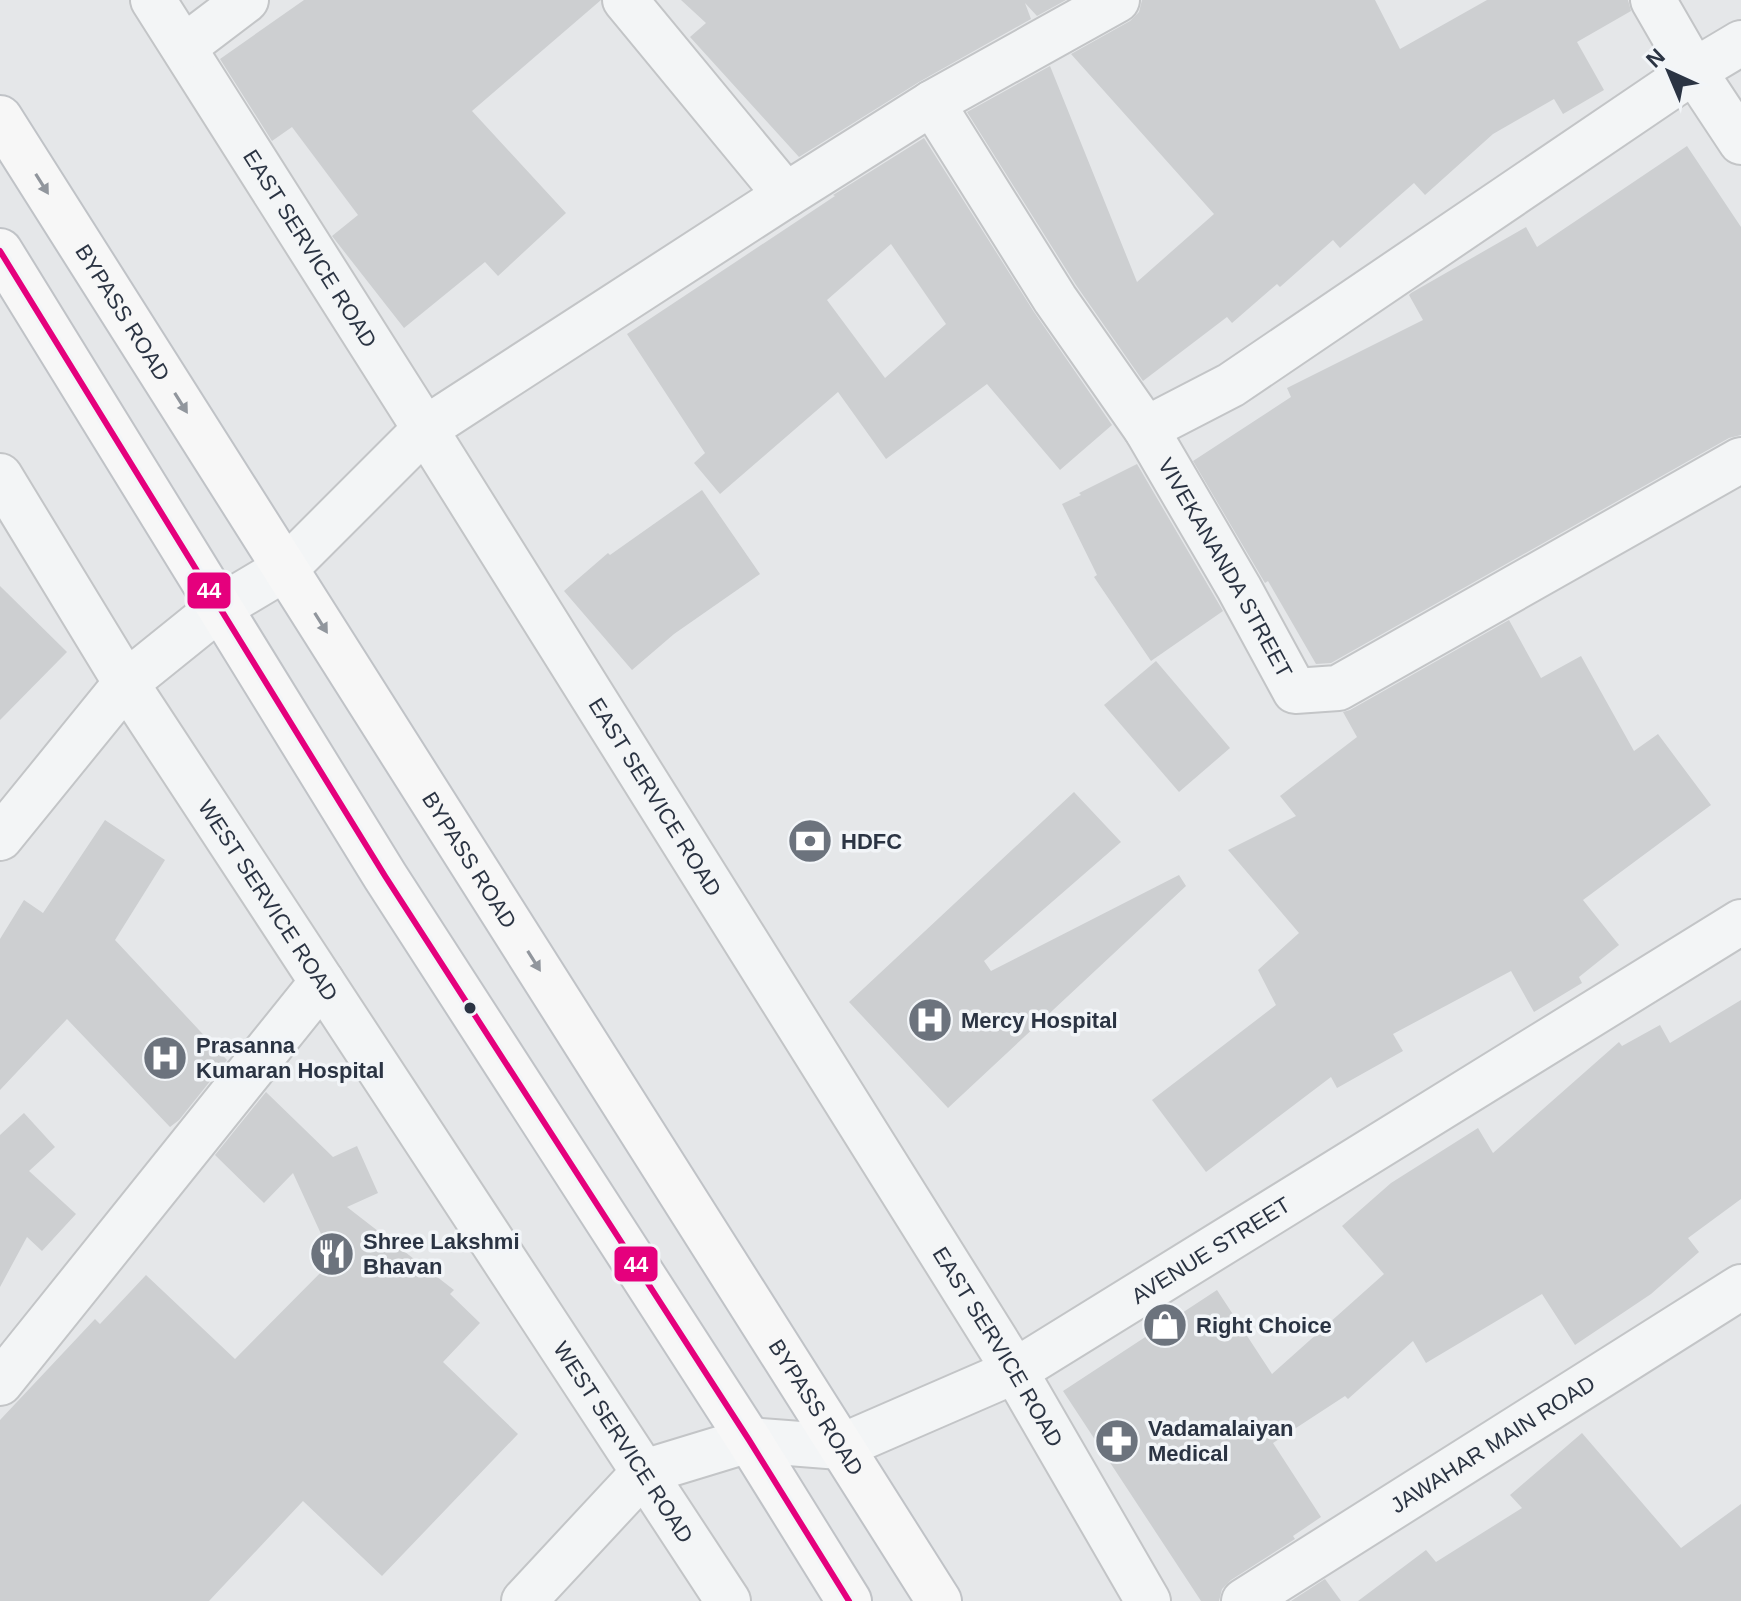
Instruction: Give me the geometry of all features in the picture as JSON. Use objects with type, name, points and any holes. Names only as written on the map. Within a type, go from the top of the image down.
[{"type":"main road","name":"BYPASS ROAD","points":[[0,118],[939,1601]]},
{"type":"main road","points":[[0,251],[385,876],[749,1440],[849,1601]]},
{"type":"street","name":"EAST SERVICE ROAD","points":[[153,0],[1015,1371],[1148,1601]]},
{"type":"street","points":[[184,47],[246,0]]},
{"type":"street","points":[[625,0],[786,195]]},
{"type":"street","points":[[0,838],[126,683],[219,608],[286,568],[425,429],[932,103],[1117,0]]},
{"type":"street","points":[[1653,0],[1694,71],[1741,142]]},
{"type":"street","points":[[1146,429],[1231,385],[1694,71],[1741,43]]},
{"type":"street","name":"VIVEKANANDA STREET","points":[[932,103],[1055,299],[1146,429],[1295,691],[1338,688],[1741,460]]},
{"type":"street","name":"WEST SERVICE ROAD","points":[[0,476],[126,683],[728,1601]]},
{"type":"street","name":"AVENUE STREET","points":[[644,1472],[749,1440],[840,1447],[1015,1371],[1741,922]]},
{"type":"street","points":[[0,1383],[322,982]]},
{"type":"street","name":"JAWAHAR MAIN ROAD","points":[[1244,1601],[1741,1287]]},
{"type":"street","points":[[524,1601],[644,1472]]},
{"type":"building","points":[[304,0],[601,0],[472,111],[566,213],[498,276],[485,262],[404,328],[332,236],[358,215],[292,127],[272,141],[220,59]]},
{"type":"building","points":[[681,0],[1066,0],[1037,16],[1025,3],[1031,19],[919,82],[799,157],[690,37],[706,23]]},
{"type":"building","points":[[1142,0],[1375,0],[1400,49],[1487,0],[1628,0],[1631,11],[1577,42],[1604,90],[1563,114],[1554,99],[1493,134],[1425,195],[1414,183],[1340,248],[1333,240],[1280,287],[1277,284],[1232,323],[1227,317],[1143,381],[1076,285],[967,112],[1050,66],[1137,282],[1214,214],[1071,54],[1130,21],[1139,12]]},
{"type":"building","points":[[924,138],[1034,312],[1112,425],[1060,470],[987,384],[886,459],[838,392],[720,494],[694,463],[705,453],[627,334],[833,195]],"holes":[[[891,244],[946,324],[885,378],[827,300]]]},
{"type":"building","points":[[1687,146],[1741,227],[1741,435],[1729,438],[1331,663],[1316,664],[1193,461],[1291,397],[1287,388],[1423,320],[1409,295],[1411,293],[1526,227],[1537,247]]},
{"type":"building","points":[[1137,464],[1223,611],[1151,661],[1094,577],[1097,575],[1062,504]]},
{"type":"building","points":[[702,490],[760,574],[674,634],[632,670],[564,591],[608,553],[610,555]]},
{"type":"building","points":[[0,586],[67,652],[0,720]]},
{"type":"building","points":[[1509,620],[1541,678],[1581,656],[1634,751],[1658,734],[1711,805],[1583,900],[1619,945],[1579,977],[1582,983],[1534,1012],[1511,971],[1393,1034],[1403,1051],[1337,1088],[1331,1077],[1206,1172],[1152,1100],[1276,1005],[1258,970],[1299,933],[1228,850],[1296,816],[1280,796],[1357,737],[1343,712]]},
{"type":"building","points":[[1156,661],[1230,748],[1179,792],[1104,705]]},
{"type":"building","points":[[1074,792],[1121,842],[984,961],[991,971],[1179,875],[1186,886],[948,1108],[849,1002]]},
{"type":"building","points":[[105,820],[165,860],[115,940],[227,1060],[170,1127],[67,1019],[0,1090],[0,939],[24,900],[43,913]]},
{"type":"building","points":[[1741,1000],[1741,1199],[1688,1238],[1699,1252],[1651,1294],[1575,1345],[1542,1294],[1426,1363],[1413,1341],[1348,1399],[1345,1396],[1273,1443],[1321,1517],[1293,1536],[1295,1539],[1231,1580],[1222,1589],[1219,1601],[1201,1601],[1063,1391],[1217,1290],[1272,1374],[1384,1274],[1342,1226],[1391,1183],[1478,1128],[1493,1153],[1619,1042],[1622,1046],[1660,1025],[1670,1043]]},
{"type":"building","points":[[266,1092],[333,1157],[357,1146],[378,1193],[347,1207],[454,1290],[450,1294],[480,1323],[443,1362],[518,1434],[382,1576],[303,1501],[209,1601],[0,1601],[0,1420],[95,1319],[100,1324],[146,1275],[235,1359],[333,1260],[293,1173],[264,1203],[215,1155]]},
{"type":"building","points":[[24,1113],[55,1147],[29,1171],[76,1214],[42,1251],[27,1237],[0,1287],[0,1135]]},
{"type":"building","points":[[1582,1433],[1681,1548],[1741,1504],[1741,1601],[1358,1601],[1426,1550],[1436,1562],[1522,1508],[1510,1495]]},
{"type":"building","points":[[1325,1579],[1341,1601],[1291,1601]]},
{"type":"transit line","name":"44","points":[[0,251],[385,876],[749,1440],[849,1601]]},
{"type":"place","name":"HDFC","points":[[810,841]]},
{"type":"place","name":"Mercy Hospital","points":[[930,1020]]},
{"type":"place","name":"Prasanna Kumaran Hospital","points":[[165,1058]]},
{"type":"place","name":"Shree Lakshmi Bhavan","points":[[332,1254]]},
{"type":"place","name":"Right Choice","points":[[1165,1325]]},
{"type":"place","name":"Vadamalaiyan Medical","points":[[1117,1441]]}]
